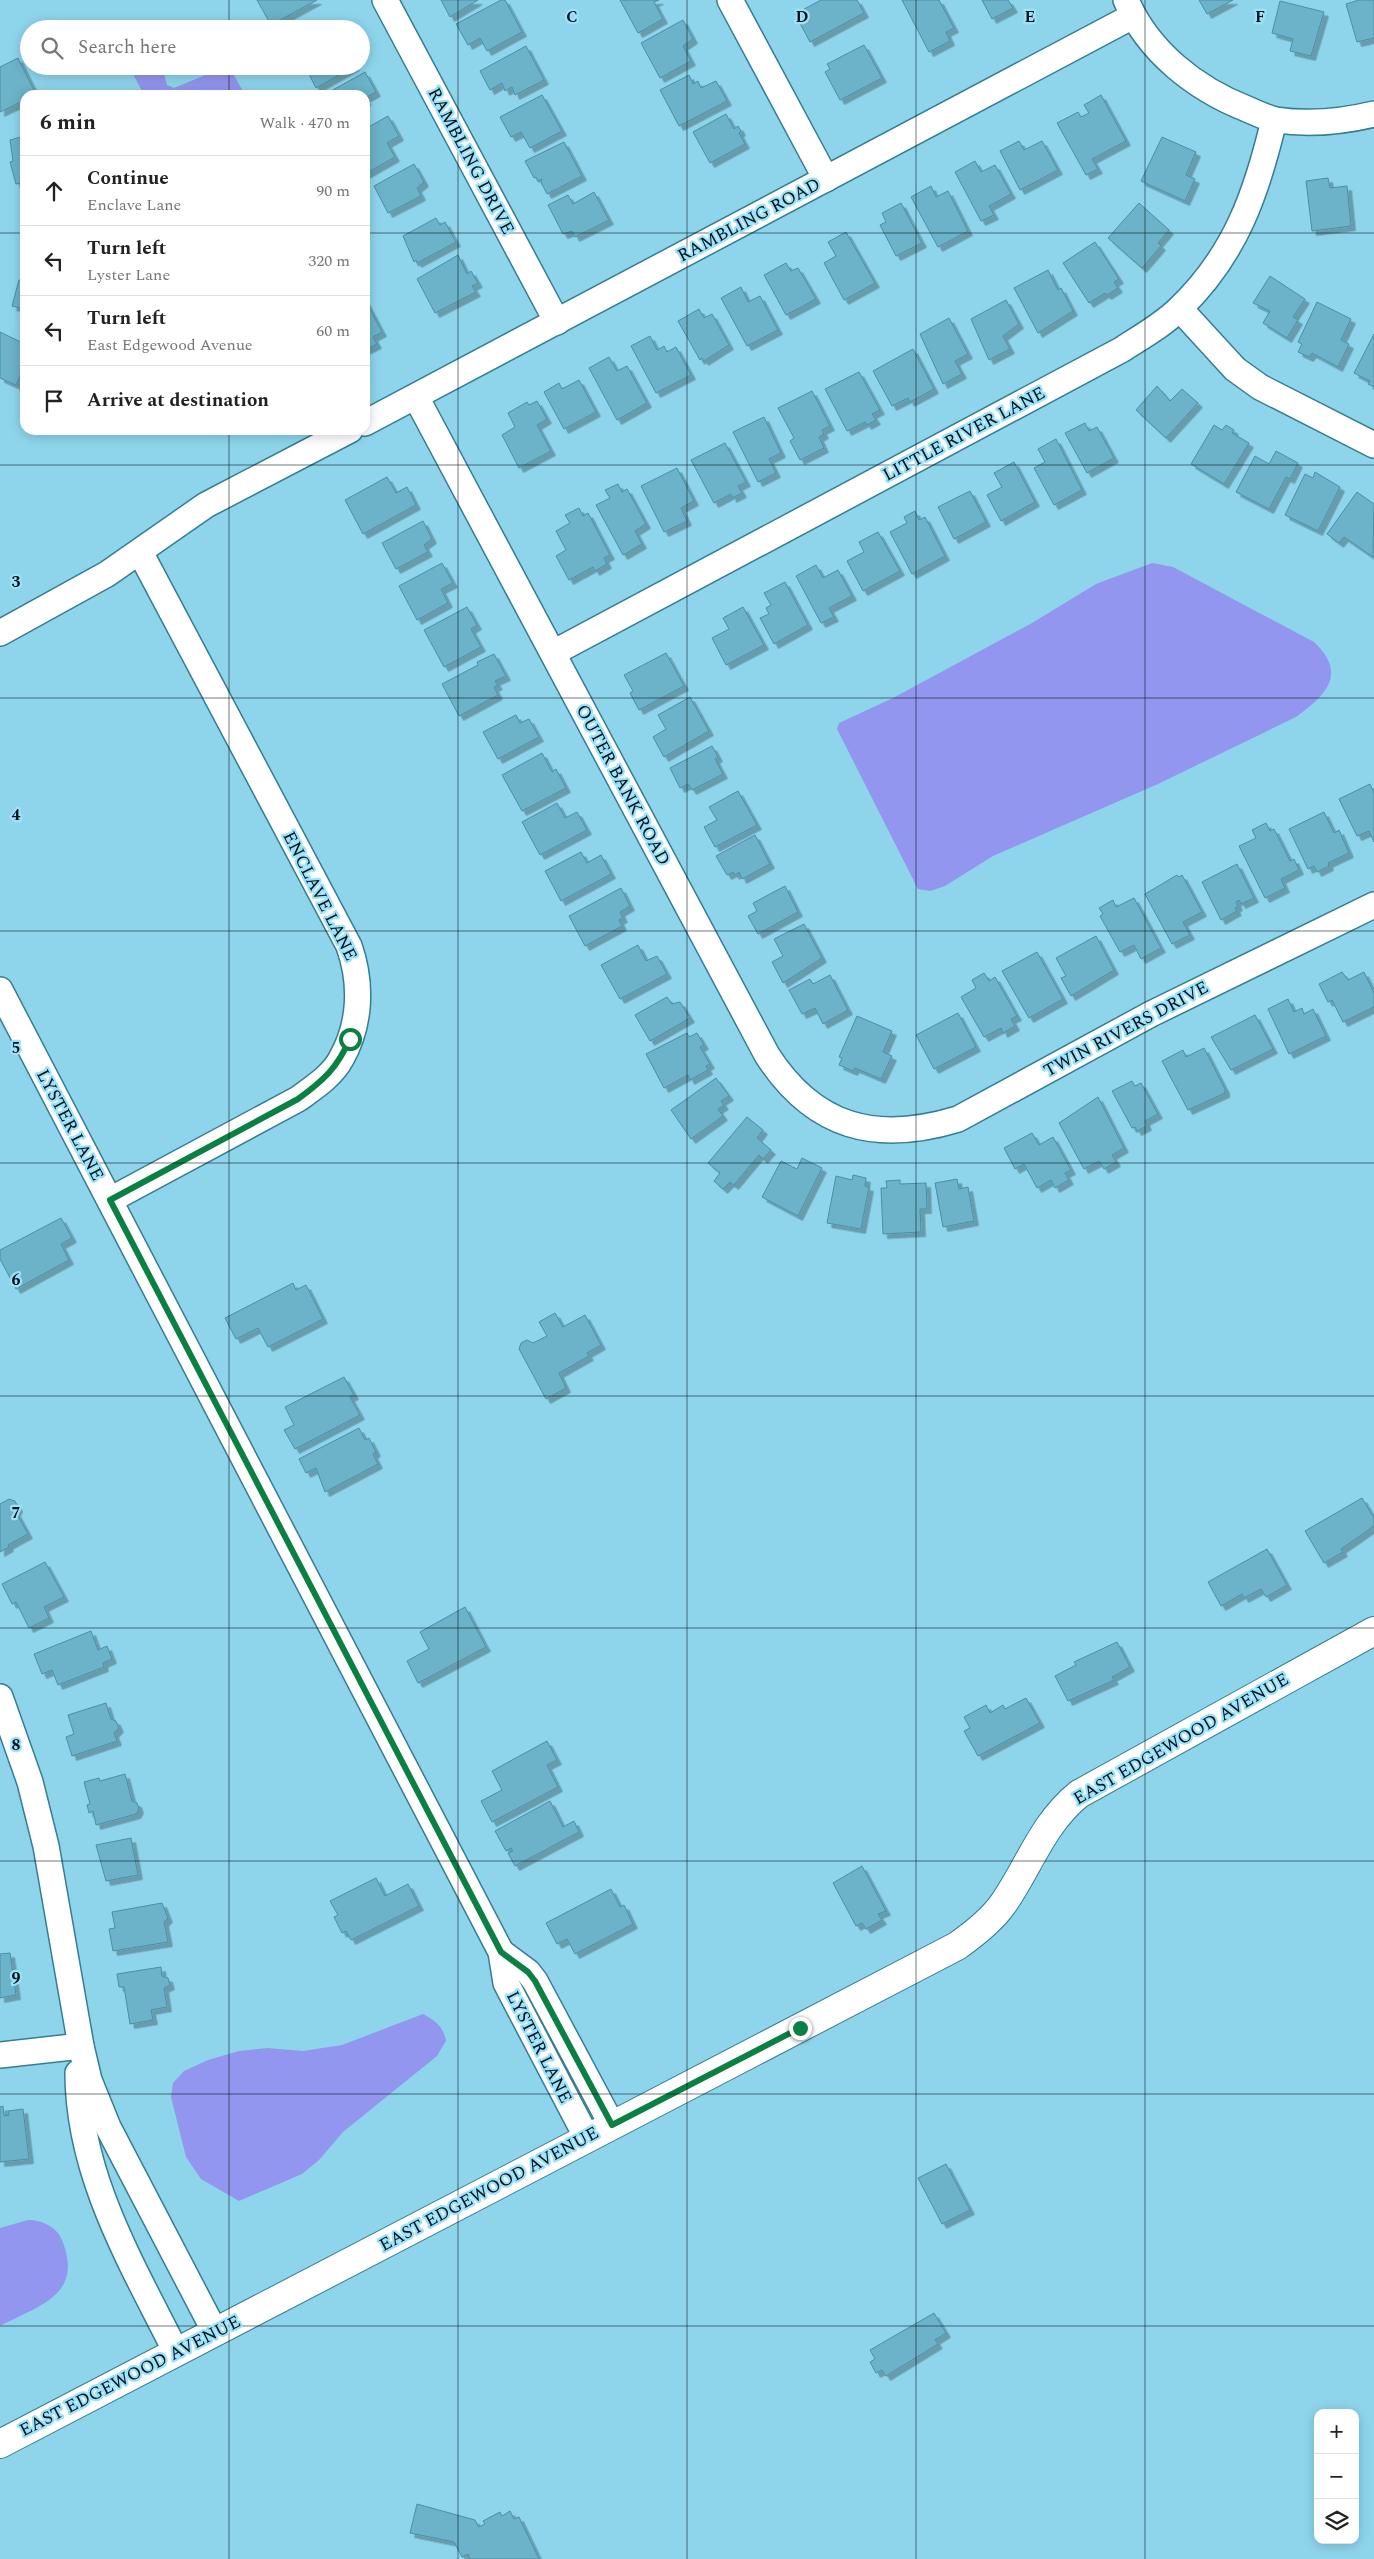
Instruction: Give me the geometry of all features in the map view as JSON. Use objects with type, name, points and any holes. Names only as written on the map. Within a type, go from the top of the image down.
[{"type":"main road","name":"EAST EDGEWOOD AVENUE","points":[[0,2444],[957,1946],[992,1918],[1002,1906],[1045,1831],[1066,1805],[1079,1794],[1374,1632]]},
{"type":"street","name":"RAMBLING DRIVE","points":[[385,0],[557,322]]},
{"type":"street","points":[[730,0],[826,179]]},
{"type":"street","name":"RAMBLING ROAD","points":[[370,420],[826,179],[1130,8]]},
{"type":"street","points":[[1130,8],[1166,59],[1196,84],[1231,103],[1274,120],[1317,124],[1345,121],[1374,114]]},
{"type":"street","name":"LITTLE RIVER LANE","points":[[553,653],[1121,350],[1180,308],[1224,255],[1239,227],[1254,195],[1274,120]]},
{"type":"street","points":[[1180,308],[1235,369],[1260,387],[1374,445]]},
{"type":"street","name":"OUTER BANK ROAD","points":[[416,397],[767,1055],[783,1080],[823,1113],[873,1130]]},
{"type":"street","points":[[0,633],[107,574],[140,552],[173,526],[206,505],[340,435]]},
{"type":"street","name":"ENCLAVE LANE","points":[[110,1200],[298,1099],[319,1084],[340,1061],[350,1039],[356,1015],[359,987],[356,966],[349,946],[140,552]]},
{"type":"street","name":"TWIN RIVERS DRIVE","points":[[873,1130],[899,1132],[932,1127],[958,1119],[1151,1014],[1374,905]]},
{"type":"street","name":"LYSTER LANE","points":[[0,990],[501,1952],[506,1983],[587,2138]]},
{"type":"street","points":[[0,1696],[27,1774],[46,1846],[81,2046],[89,2080],[108,2127],[215,2332]]},
{"type":"street","name":"LYSTER LANE","points":[[501,1952],[528,1972],[535,1981],[612,2125]]},
{"type":"street","points":[[0,2055],[81,2046]]},
{"type":"street","points":[[81,2046],[78,2093],[99,2191],[126,2253],[176,2352]]},
{"type":"water","points":[[134,75],[164,75],[167,85],[174,88],[206,75],[234,75],[242,90],[141,90]]},
{"type":"water","points":[[1152,563],[1173,567],[1314,642],[1330,664],[1331,674],[1324,692],[1296,717],[1158,784],[993,856],[945,886],[930,891],[918,889],[837,729],[839,723],[893,698],[1032,623],[1096,584]]},
{"type":"water","points":[[423,2014],[438,2024],[445,2036],[446,2041],[437,2056],[343,2132],[319,2160],[302,2174],[239,2201],[201,2179],[186,2157],[171,2097],[173,2083],[184,2071],[208,2060],[239,2051],[267,2048],[303,2051],[342,2045]]},
{"type":"water","points":[[28,2220],[39,2221],[48,2225],[60,2235],[67,2259],[67,2274],[63,2286],[54,2296],[43,2304],[0,2326],[0,2228]]},
{"type":"building","points":[[257,0],[317,0],[280,20],[268,20]]},
{"type":"building","points":[[441,0],[478,0],[450,17]]},
{"type":"building","points":[[501,0],[505,0],[522,32],[487,51],[480,38],[468,45],[456,24]]},
{"type":"building","points":[[620,0],[659,0],[654,2],[663,19],[638,33]]},
{"type":"building","points":[[821,0],[857,0],[864,13],[810,42],[795,14]]},
{"type":"building","points":[[902,0],[939,0],[954,28],[946,32],[950,41],[929,52]]},
{"type":"building","points":[[982,0],[1008,0],[1013,8],[992,19]]},
{"type":"building","points":[[1199,0],[1233,0],[1207,14]]},
{"type":"building","points":[[1359,0],[1374,0],[1374,38],[1357,42],[1346,4]]},
{"type":"building","points":[[1280,1],[1324,12],[1311,56],[1290,51],[1293,39],[1272,33]]},
{"type":"building","points":[[683,20],[693,39],[683,46],[691,61],[660,78],[641,43]]},
{"type":"building","points":[[864,45],[882,78],[840,100],[825,72],[830,69],[827,64]]},
{"type":"building","points":[[526,46],[544,80],[515,95],[512,87],[505,91],[502,83],[490,90],[480,71]]},
{"type":"building","points":[[18,58],[20,62],[20,75],[26,75],[34,90],[20,90],[20,102],[0,112],[0,67]]},
{"type":"building","points":[[310,75],[339,75],[316,88]]},
{"type":"building","points":[[360,75],[367,75],[376,92],[370,95],[370,90],[333,90]]},
{"type":"building","points":[[689,75],[693,84],[698,81],[701,88],[716,81],[727,101],[679,126],[660,90]]},
{"type":"building","points":[[542,95],[562,131],[530,148],[521,132],[511,137],[500,117]]},
{"type":"building","points":[[1101,95],[1126,141],[1092,159],[1098,169],[1086,175],[1057,123],[1078,112],[1081,117],[1089,113],[1084,105]]},
{"type":"building","points":[[726,114],[734,129],[738,126],[741,131],[739,133],[745,144],[710,163],[693,132]]},
{"type":"building","points":[[388,116],[399,136],[387,143],[395,157],[370,171],[370,126]]},
{"type":"building","points":[[20,137],[20,183],[16,184],[10,162],[13,161],[10,140]]},
{"type":"building","points":[[1162,137],[1196,152],[1186,175],[1195,179],[1185,201],[1141,181]]},
{"type":"building","points":[[1019,141],[1024,150],[1042,141],[1058,170],[1020,190],[1000,151]]},
{"type":"building","points":[[564,142],[582,176],[547,194],[541,182],[542,179],[538,181],[536,177],[534,178],[525,161]]},
{"type":"building","points":[[975,161],[981,172],[995,165],[1011,194],[989,206],[994,215],[981,221],[955,172]]},
{"type":"building","points":[[414,164],[424,182],[417,188],[421,196],[388,213],[374,186]]},
{"type":"building","points":[[1328,178],[1330,188],[1347,186],[1351,226],[1312,231],[1306,181]]},
{"type":"building","points":[[931,186],[936,197],[948,191],[968,231],[938,247],[911,197]]},
{"type":"building","points":[[594,192],[609,220],[575,237],[572,231],[563,234],[548,205],[568,195],[573,204]]},
{"type":"building","points":[[901,203],[922,243],[896,256],[880,225],[886,222],[882,213]]},
{"type":"building","points":[[1139,203],[1169,230],[1158,243],[1161,246],[1142,268],[1108,238]]},
{"type":"building","points":[[436,218],[440,225],[445,222],[456,242],[417,263],[416,260],[414,262],[403,236]]},
{"type":"building","points":[[846,232],[875,283],[844,300],[824,263],[836,256],[828,242]]},
{"type":"building","points":[[1095,242],[1119,279],[1114,282],[1118,288],[1107,295],[1105,293],[1089,303],[1063,263]]},
{"type":"building","points":[[458,255],[467,274],[471,271],[478,283],[472,286],[476,292],[435,313],[417,279]]},
{"type":"building","points":[[786,263],[791,271],[798,268],[816,299],[786,315],[764,275]]},
{"type":"building","points":[[1048,270],[1058,290],[1061,288],[1073,311],[1038,333],[1014,288]]},
{"type":"building","points":[[1270,276],[1305,299],[1293,317],[1298,320],[1287,338],[1263,323],[1270,311],[1253,303]]},
{"type":"building","points":[[20,280],[20,308],[12,306]]},
{"type":"building","points":[[741,287],[748,302],[760,296],[778,330],[747,346],[721,298]]},
{"type":"building","points":[[1006,300],[1019,324],[1003,336],[1010,349],[989,360],[971,319]]},
{"type":"building","points":[[1317,302],[1351,319],[1341,340],[1349,344],[1338,367],[1312,353],[1309,357],[1298,352],[1302,344],[1298,342]]},
{"type":"building","points":[[370,309],[382,332],[373,337],[377,344],[370,348]]},
{"type":"building","points":[[699,309],[704,318],[712,314],[729,345],[704,361],[702,358],[700,360],[678,321]]},
{"type":"building","points":[[949,318],[968,354],[955,361],[962,374],[943,384],[920,334]]},
{"type":"building","points":[[0,332],[20,342],[20,376],[16,385],[0,378]]},
{"type":"building","points":[[1374,334],[1374,387],[1368,384],[1370,381],[1354,373]]},
{"type":"building","points":[[650,336],[657,350],[664,346],[667,352],[676,347],[691,375],[656,393],[631,346]]},
{"type":"building","points":[[913,349],[934,389],[910,402],[908,398],[892,406],[873,371]]},
{"type":"building","points":[[609,357],[617,371],[627,366],[647,403],[617,420],[589,368]]},
{"type":"building","points":[[859,372],[880,410],[872,414],[876,420],[867,425],[865,422],[847,431],[825,389]]},
{"type":"building","points":[[579,380],[596,412],[564,429],[544,392],[559,383],[562,389]]},
{"type":"building","points":[[1157,386],[1170,401],[1182,389],[1198,403],[1166,438],[1136,410]]},
{"type":"building","points":[[812,391],[830,426],[822,430],[824,434],[819,437],[824,448],[800,460],[790,441],[794,438],[778,408]]},
{"type":"building","points":[[537,401],[547,419],[537,425],[551,451],[519,468],[502,435],[515,427],[508,413],[527,402],[529,405]]},
{"type":"building","points":[[764,417],[781,453],[769,459],[776,473],[758,482],[733,432]]},
{"type":"building","points":[[1085,423],[1089,431],[1097,427],[1114,458],[1087,473],[1065,433]]},
{"type":"building","points":[[1214,425],[1222,430],[1226,425],[1234,430],[1232,433],[1249,443],[1224,484],[1191,464]]},
{"type":"building","points":[[1056,439],[1082,490],[1054,505],[1034,468],[1045,462],[1038,449]]},
{"type":"building","points":[[725,443],[746,482],[738,486],[742,493],[732,498],[731,494],[714,503],[691,460]]},
{"type":"building","points":[[1276,451],[1298,463],[1290,479],[1286,477],[1269,509],[1236,492],[1255,456],[1269,464]]},
{"type":"building","points":[[1014,462],[1035,502],[1001,521],[987,495],[1002,487],[994,473]]},
{"type":"building","points":[[677,468],[694,501],[681,508],[687,521],[664,532],[641,486]]},
{"type":"building","points":[[1315,472],[1340,487],[1318,531],[1285,515],[1305,474],[1313,478]]},
{"type":"building","points":[[387,477],[396,493],[407,487],[416,505],[363,534],[345,500]]},
{"type":"building","points":[[618,484],[622,492],[627,489],[646,524],[635,531],[642,544],[623,555],[596,505],[610,498],[605,490]]},
{"type":"building","points":[[970,491],[986,522],[954,539],[938,507]]},
{"type":"building","points":[[1357,492],[1374,504],[1373,557],[1344,537],[1339,543],[1327,534]]},
{"type":"building","points":[[579,508],[583,516],[588,513],[610,555],[604,558],[607,564],[595,571],[593,567],[569,580],[556,556],[566,550],[556,531],[570,523],[565,515]]},
{"type":"building","points":[[915,511],[919,520],[925,517],[945,556],[912,574],[890,532],[907,523],[904,517]]},
{"type":"building","points":[[423,521],[432,539],[424,545],[428,552],[396,569],[382,543]]},
{"type":"building","points":[[878,532],[900,571],[863,591],[847,561],[864,552],[859,542]]},
{"type":"building","points":[[442,563],[453,583],[441,589],[448,603],[417,620],[399,586]]},
{"type":"building","points":[[816,565],[823,578],[838,570],[852,596],[829,608],[834,617],[821,623],[796,576]]},
{"type":"building","points":[[785,582],[808,625],[774,644],[760,618],[769,614],[766,608],[771,605],[764,593]]},
{"type":"building","points":[[467,607],[477,625],[471,629],[481,647],[444,667],[424,630]]},
{"type":"building","points":[[743,607],[764,645],[726,665],[712,638],[729,629],[723,618]]},
{"type":"building","points":[[666,653],[684,686],[639,710],[630,693],[633,691],[624,675]]},
{"type":"building","points":[[494,654],[506,676],[495,681],[498,685],[494,687],[498,695],[459,716],[442,684],[478,665],[477,662]]},
{"type":"building","points":[[690,697],[709,731],[664,757],[653,737],[666,729],[658,715]]},
{"type":"building","points":[[516,715],[520,723],[529,719],[539,737],[498,759],[483,732]]},
{"type":"building","points":[[712,746],[718,757],[715,759],[723,774],[692,790],[688,784],[680,788],[670,768]]},
{"type":"building","points":[[542,753],[552,772],[556,769],[566,788],[522,811],[502,775]]},
{"type":"building","points":[[1370,784],[1374,793],[1374,842],[1369,831],[1357,836],[1339,799]]},
{"type":"building","points":[[738,791],[757,825],[715,847],[704,827],[717,820],[709,807]]},
{"type":"building","points":[[557,803],[565,818],[577,812],[587,830],[540,855],[522,822]]},
{"type":"building","points":[[1324,812],[1334,833],[1339,830],[1349,853],[1328,863],[1329,866],[1317,872],[1314,866],[1308,869],[1289,829]]},
{"type":"building","points":[[1266,823],[1270,831],[1274,829],[1290,861],[1294,859],[1299,870],[1281,879],[1285,888],[1265,898],[1239,846],[1256,838],[1252,830]]},
{"type":"building","points":[[755,835],[770,864],[742,879],[739,872],[735,875],[733,872],[727,875],[716,856]]},
{"type":"building","points":[[581,852],[587,863],[601,855],[611,874],[561,901],[545,871]]},
{"type":"building","points":[[1237,864],[1254,898],[1241,904],[1239,900],[1236,902],[1238,906],[1235,908],[1237,911],[1221,920],[1202,882]]},
{"type":"building","points":[[1177,875],[1179,877],[1182,875],[1202,912],[1183,922],[1190,935],[1172,944],[1145,894]]},
{"type":"building","points":[[785,886],[798,912],[758,934],[748,916],[757,911],[753,903]]},
{"type":"building","points":[[621,888],[630,906],[620,912],[623,918],[619,920],[622,926],[585,946],[569,916]]},
{"type":"building","points":[[1134,898],[1161,948],[1141,959],[1134,945],[1120,952],[1100,916],[1103,914],[1099,908],[1113,900],[1116,907]]},
{"type":"building","points":[[804,924],[822,958],[783,983],[772,962],[783,956],[774,939]]},
{"type":"building","points":[[1096,936],[1114,970],[1071,996],[1061,978],[1066,976],[1056,958]]},
{"type":"building","points":[[638,945],[646,961],[657,956],[667,974],[620,999],[601,965]]},
{"type":"building","points":[[1037,952],[1063,999],[1029,1018],[1002,971]]},
{"type":"building","points":[[1342,972],[1348,980],[1364,972],[1374,993],[1374,1007],[1343,1022],[1332,1000],[1328,1002],[1319,984]]},
{"type":"building","points":[[984,973],[989,981],[995,977],[1017,1016],[1011,1019],[1015,1026],[1003,1033],[1001,1028],[984,1037],[961,997],[976,988],[972,980]]},
{"type":"building","points":[[830,975],[848,1010],[823,1024],[815,1008],[802,1014],[789,990],[810,979],[813,984]]},
{"type":"building","points":[[667,997],[672,1004],[680,1002],[690,1018],[650,1041],[635,1015]]},
{"type":"building","points":[[1288,999],[1294,1012],[1302,1008],[1304,1014],[1313,1009],[1326,1036],[1289,1054],[1268,1009]]},
{"type":"building","points":[[958,1013],[976,1047],[934,1069],[916,1035]]},
{"type":"building","points":[[1255,1015],[1273,1049],[1231,1070],[1211,1037]]},
{"type":"building","points":[[857,1016],[892,1031],[883,1052],[892,1056],[881,1079],[855,1068],[853,1071],[839,1065],[842,1058],[839,1057]]},
{"type":"building","points":[[687,1033],[689,1037],[697,1033],[704,1045],[700,1047],[710,1064],[706,1066],[708,1070],[690,1080],[688,1075],[664,1088],[646,1054]]},
{"type":"building","points":[[1204,1048],[1225,1089],[1225,1093],[1188,1110],[1162,1061],[1183,1050],[1186,1057]]},
{"type":"building","points":[[716,1078],[729,1096],[721,1101],[724,1105],[718,1109],[723,1116],[691,1139],[671,1110]]},
{"type":"building","points":[[1132,1081],[1135,1086],[1141,1083],[1158,1114],[1145,1121],[1147,1126],[1137,1131],[1135,1127],[1132,1128],[1112,1091]]},
{"type":"building","points":[[1098,1097],[1124,1148],[1112,1155],[1116,1162],[1104,1169],[1099,1161],[1084,1169],[1059,1123]]},
{"type":"building","points":[[747,1117],[763,1130],[757,1138],[771,1150],[763,1159],[759,1155],[734,1185],[730,1182],[723,1189],[714,1181],[720,1173],[708,1163]]},
{"type":"building","points":[[1032,1133],[1039,1145],[1053,1137],[1071,1170],[1065,1173],[1069,1180],[1055,1188],[1051,1180],[1037,1188],[1024,1164],[1015,1169],[1004,1148]]},
{"type":"building","points":[[802,1158],[822,1168],[798,1216],[762,1197],[781,1161],[797,1169]]},
{"type":"building","points":[[853,1175],[866,1178],[865,1186],[869,1187],[861,1229],[827,1223],[836,1176],[852,1180]]},
{"type":"building","points":[[957,1179],[959,1189],[968,1187],[974,1221],[943,1227],[935,1183]]},
{"type":"building","points":[[900,1180],[900,1184],[926,1183],[927,1209],[920,1209],[921,1232],[883,1234],[881,1188],[887,1188],[886,1181]]},
{"type":"building","points":[[61,1218],[72,1238],[61,1244],[69,1260],[16,1289],[0,1259],[0,1250]]},
{"type":"building","points":[[293,1283],[296,1290],[306,1285],[323,1319],[268,1347],[258,1328],[236,1339],[225,1318]]},
{"type":"building","points":[[555,1313],[563,1327],[585,1315],[601,1345],[587,1353],[589,1356],[559,1373],[566,1388],[546,1399],[519,1349],[521,1343],[527,1340],[533,1343],[547,1336],[539,1322]]},
{"type":"building","points":[[344,1377],[354,1395],[350,1397],[360,1415],[295,1449],[284,1430],[294,1425],[285,1407]]},
{"type":"building","points":[[359,1428],[365,1440],[369,1438],[376,1452],[373,1454],[378,1464],[325,1492],[316,1468],[306,1473],[299,1459]]},
{"type":"building","points":[[1362,1498],[1374,1518],[1374,1526],[1341,1549],[1343,1552],[1324,1563],[1305,1531]]},
{"type":"building","points":[[9,1499],[15,1501],[18,1507],[16,1512],[28,1534],[8,1545],[9,1547],[0,1552],[0,1504]]},
{"type":"building","points":[[1267,1549],[1287,1585],[1266,1597],[1261,1589],[1244,1598],[1242,1594],[1221,1606],[1208,1582]]},
{"type":"building","points":[[45,1562],[64,1597],[44,1607],[49,1618],[29,1628],[16,1602],[12,1604],[2,1584]]},
{"type":"building","points":[[465,1607],[486,1647],[418,1683],[407,1661],[429,1649],[420,1632]]},
{"type":"building","points":[[91,1631],[98,1650],[107,1646],[112,1659],[103,1663],[104,1667],[58,1685],[52,1670],[42,1674],[34,1654]]},
{"type":"building","points":[[1117,1642],[1130,1667],[1112,1677],[1114,1680],[1068,1701],[1055,1676],[1076,1665],[1074,1662]]},
{"type":"building","points":[[1026,1698],[1040,1723],[978,1756],[964,1731],[970,1728],[964,1717],[986,1705],[990,1713],[1003,1705],[1005,1709]]},
{"type":"building","points":[[106,1703],[111,1719],[116,1721],[119,1728],[114,1733],[117,1741],[72,1756],[66,1737],[74,1734],[68,1715]]},
{"type":"building","points":[[547,1741],[557,1760],[547,1765],[558,1787],[492,1822],[481,1801],[502,1790],[492,1771]]},
{"type":"building","points":[[125,1774],[132,1801],[137,1803],[139,1809],[136,1814],[96,1825],[93,1811],[89,1813],[87,1805],[90,1804],[84,1782],[99,1778],[100,1781]]},
{"type":"building","points":[[550,1801],[563,1827],[574,1821],[579,1832],[515,1866],[508,1853],[513,1851],[511,1848],[506,1851],[495,1831]]},
{"type":"building","points":[[131,1838],[138,1875],[106,1881],[96,1845]]},
{"type":"building","points":[[862,1866],[886,1911],[878,1914],[882,1920],[866,1929],[862,1923],[856,1926],[833,1883]]},
{"type":"building","points":[[376,1878],[385,1896],[408,1884],[419,1906],[351,1940],[346,1931],[342,1933],[334,1917],[338,1915],[330,1901]]},
{"type":"building","points":[[611,1889],[620,1907],[624,1905],[633,1924],[575,1954],[567,1939],[557,1944],[546,1923]]},
{"type":"building","points":[[162,1903],[168,1918],[164,1922],[168,1942],[113,1951],[109,1929],[115,1928],[112,1912]]},
{"type":"building","points":[[10,1953],[16,1995],[0,1998],[0,1954]]},
{"type":"building","points":[[161,1967],[162,1976],[168,1978],[170,1985],[164,1988],[167,2007],[151,2010],[153,2020],[130,2024],[124,1987],[119,1987],[117,1974]]},
{"type":"building","points":[[3,2106],[4,2116],[9,2115],[8,2111],[23,2109],[29,2159],[0,2162],[0,2107]]},
{"type":"building","points":[[946,2164],[970,2210],[942,2224],[918,2178]]},
{"type":"building","points":[[934,2313],[946,2333],[935,2340],[938,2344],[886,2376],[882,2370],[876,2373],[870,2362],[875,2359],[870,2350]]},
{"type":"building","points":[[417,2504],[475,2520],[479,2527],[485,2524],[483,2521],[500,2512],[502,2516],[510,2511],[514,2519],[519,2517],[539,2559],[470,2559],[468,2554],[462,2557],[454,2542],[410,2533]]},
{"type":"route","points":[[350,1039],[340,1061],[319,1084],[298,1099],[110,1200],[501,1952],[528,1972],[535,1981],[612,2125],[800,2028]]}]
